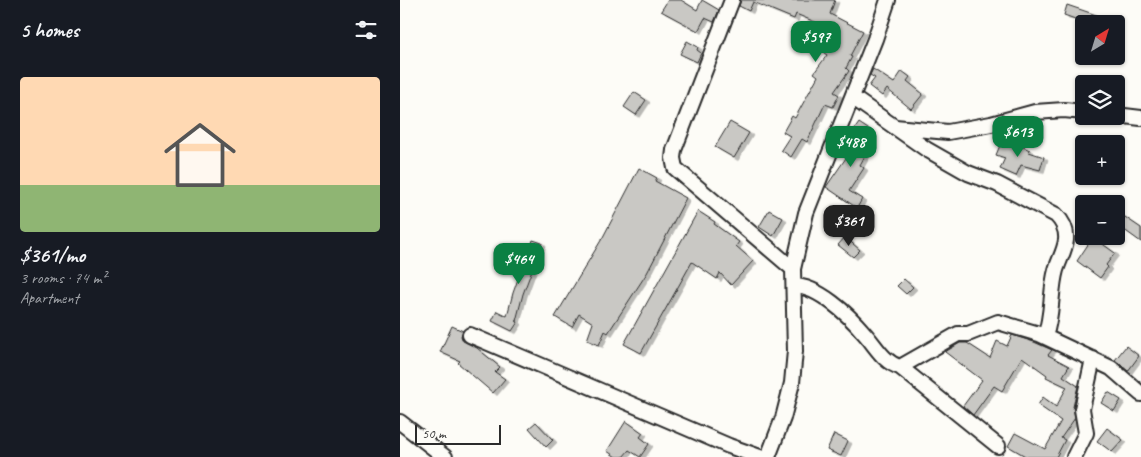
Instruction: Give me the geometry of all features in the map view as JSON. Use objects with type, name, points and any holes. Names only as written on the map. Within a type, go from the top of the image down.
[{"type":"street","points":[[732,0],[674,150],[673,164],[675,168],[793,269]]},
{"type":"street","points":[[768,457],[783,418],[792,382],[795,351],[793,269],[806,212],[875,39],[888,0]]},
{"type":"street","points":[[852,97],[926,149],[968,173],[997,184],[1056,215],[1061,220],[1066,239],[1056,271],[1049,322],[1045,336]]},
{"type":"street","points":[[894,127],[948,132],[1035,112],[1075,111]]},
{"type":"street","points":[[1125,116],[1141,118]]},
{"type":"street","points":[[794,286],[803,286],[826,297],[864,332],[880,354],[893,365],[900,367],[998,446]]},
{"type":"street","points":[[900,367],[958,334],[968,334],[998,322],[1045,336],[1111,368],[1141,394]]},
{"type":"street","points":[[470,335],[720,442],[760,457]]},
{"type":"street","points":[[1074,457],[1086,434],[1082,409],[1093,359]]},
{"type":"street","points":[[400,422],[445,457]]},
{"type":"building","points":[[668,0],[681,0],[697,10],[702,0],[719,10],[714,22],[705,18],[698,31],[661,11]]},
{"type":"building","points":[[741,0],[835,0],[830,14],[863,31],[850,56],[852,57],[846,68],[849,71],[834,92],[839,95],[833,107],[825,104],[807,142],[802,139],[791,157],[781,150],[790,136],[783,132],[792,116],[795,118],[818,76],[814,73],[827,55],[824,53],[835,35],[832,33],[834,30],[796,14],[794,19],[753,2],[749,11],[739,6]]},
{"type":"building","points":[[1067,5],[1096,15],[1075,15],[1075,19],[1064,15]]},
{"type":"building","points":[[687,41],[698,47],[697,50],[701,53],[697,62],[680,54]]},
{"type":"building","points":[[873,69],[894,83],[902,71],[910,77],[907,81],[923,94],[911,109],[887,89],[882,96],[869,86],[875,78],[870,75]]},
{"type":"building","points":[[634,92],[646,100],[636,115],[624,107]]},
{"type":"building","points":[[730,122],[749,133],[734,158],[715,147]]},
{"type":"building","points":[[859,123],[871,131],[859,147],[867,152],[860,165],[864,168],[849,191],[862,199],[857,208],[826,187],[848,155],[845,154],[855,139],[850,136]]},
{"type":"building","points":[[1003,138],[1030,150],[1029,152],[1044,157],[1040,170],[1021,165],[1016,176],[1000,169],[1005,158],[996,155]]},
{"type":"building","points":[[639,168],[657,178],[655,181],[686,198],[647,273],[608,333],[605,331],[599,345],[587,340],[593,323],[579,314],[572,327],[555,317],[603,237]]},
{"type":"building","points":[[769,210],[783,218],[773,236],[759,227]]},
{"type":"building","points":[[698,211],[739,242],[736,246],[753,261],[731,285],[720,273],[717,279],[692,262],[641,353],[624,344]]},
{"type":"building","points":[[1125,217],[1141,228],[1141,242],[1125,230]]},
{"type":"building","points":[[845,237],[860,250],[853,257],[838,245]]},
{"type":"building","points":[[533,240],[542,243],[523,294],[516,321],[518,322],[512,331],[492,321],[497,311],[507,316],[523,265],[514,261],[520,245],[530,249]]},
{"type":"building","points":[[1088,245],[1104,245],[1115,253],[1106,265],[1108,267],[1100,278],[1077,261]]},
{"type":"building","points":[[904,279],[913,287],[906,294],[897,286]]},
{"type":"building","points":[[452,326],[463,331],[461,336],[463,341],[477,348],[500,367],[495,372],[505,379],[493,393],[458,363],[460,361],[440,352]]},
{"type":"building","points":[[1012,335],[1052,350],[1048,355],[1069,366],[1063,376],[1078,386],[1073,407],[1075,418],[1061,438],[1065,440],[1056,457],[1027,457],[1008,446],[1015,433],[1045,449],[1061,421],[1038,405],[1043,397],[1056,407],[1067,387],[1046,377],[1047,375],[1022,357],[1002,391],[994,386],[973,415],[963,406],[982,380],[945,352],[960,343],[967,343],[990,358],[997,341],[1007,346]]},
{"type":"building","points":[[1126,346],[1139,356],[1128,371],[1115,360]]},
{"type":"building","points":[[1108,392],[1121,400],[1114,411],[1101,403]]},
{"type":"building","points":[[626,421],[643,433],[640,437],[649,444],[640,457],[629,450],[623,457],[616,457],[607,451]]},
{"type":"building","points":[[536,422],[553,440],[546,447],[529,428]]},
{"type":"building","points":[[1107,428],[1123,440],[1112,452],[1097,441]]},
{"type":"building","points":[[834,434],[848,441],[841,456],[827,450]]}]
